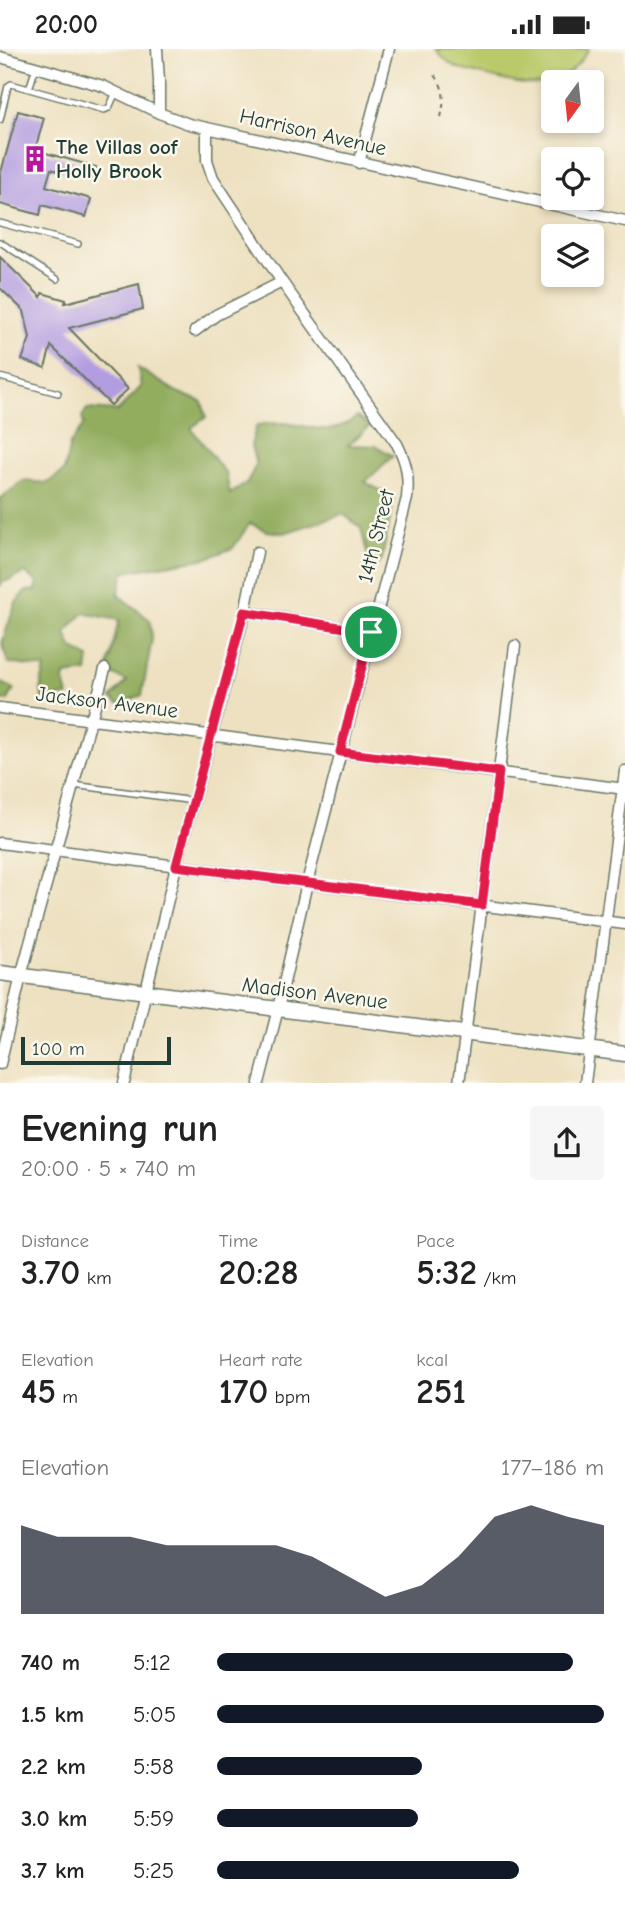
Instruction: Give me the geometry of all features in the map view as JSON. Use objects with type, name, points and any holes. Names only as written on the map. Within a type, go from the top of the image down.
[{"type":"street","points":[[157,49],[159,113]]},
{"type":"street","points":[[359,163],[389,49]]},
{"type":"street","name":"Harrison Avenue","points":[[0,57],[116,92],[159,113],[206,128],[625,221]]},
{"type":"street","name":"14th Street","points":[[206,128],[207,160],[213,178],[282,282],[397,444],[406,461],[409,478],[407,498],[340,752],[259,1083]]},
{"type":"street","points":[[195,331],[216,315],[282,282]]},
{"type":"street","points":[[124,1083],[176,866],[244,612],[257,552]]},
{"type":"street","points":[[244,612],[371,632]]},
{"type":"street","points":[[459,1083],[515,646]]},
{"type":"street","points":[[0,1064],[21,976],[105,669]]},
{"type":"street","name":"Jackson Avenue","points":[[0,708],[624,788]]},
{"type":"street","points":[[585,1083],[625,771]]},
{"type":"street","points":[[0,843],[625,924]]},
{"type":"street","name":"Madison Avenue","points":[[0,973],[625,1054]]},
{"type":"lane","points":[[29,89],[36,67]]},
{"type":"lane","points":[[0,120],[8,86],[14,85],[104,110],[109,108],[116,92]]},
{"type":"lane","points":[[0,223],[78,244]]},
{"type":"lane","points":[[0,242],[57,279]]},
{"type":"lane","points":[[0,377],[58,393]]},
{"type":"lane","points":[[73,785],[194,801]]},
{"type":"path","points":[[435,75],[444,90],[445,101],[441,117]]},
{"type":"green space","points":[[436,49],[589,49],[572,70],[541,70],[541,84],[504,80],[459,68],[448,62]]},
{"type":"green space","points":[[138,368],[177,392],[202,402],[206,417],[191,428],[226,474],[230,494],[247,483],[256,465],[251,445],[257,425],[280,423],[327,429],[346,424],[357,417],[370,426],[348,445],[376,446],[393,456],[365,482],[394,498],[382,559],[378,564],[369,561],[361,528],[343,514],[284,533],[266,531],[250,523],[233,548],[207,558],[124,572],[118,595],[150,620],[152,639],[142,695],[119,704],[111,698],[127,681],[107,672],[119,620],[83,613],[66,633],[72,648],[89,658],[87,672],[65,675],[68,696],[42,699],[41,684],[45,668],[8,663],[2,643],[16,602],[26,591],[37,590],[36,581],[25,573],[1,583],[0,587],[0,499],[23,481],[48,483],[64,471],[70,444],[84,425],[82,417],[87,409],[118,411],[141,387]]},
{"type":"green space","points":[[0,682],[14,689],[8,700],[0,701]]},
{"type":"building","name":"The Villas oof Holly Brook","points":[[18,111],[44,118],[35,150],[96,167],[93,180],[51,169],[46,186],[91,199],[86,217],[42,205],[40,215],[0,204],[0,176]]},
{"type":"building","points":[[0,257],[41,297],[42,293],[66,300],[65,303],[139,284],[143,309],[69,328],[128,389],[111,405],[51,346],[45,368],[22,360],[30,338],[24,311],[0,288]]},
{"type":"place","name":"The Villas oof Holly Brook","points":[[35,159]]},
{"type":"route","points":[[244,612],[371,632],[340,752],[499,772],[482,905],[176,866],[244,612]]}]
